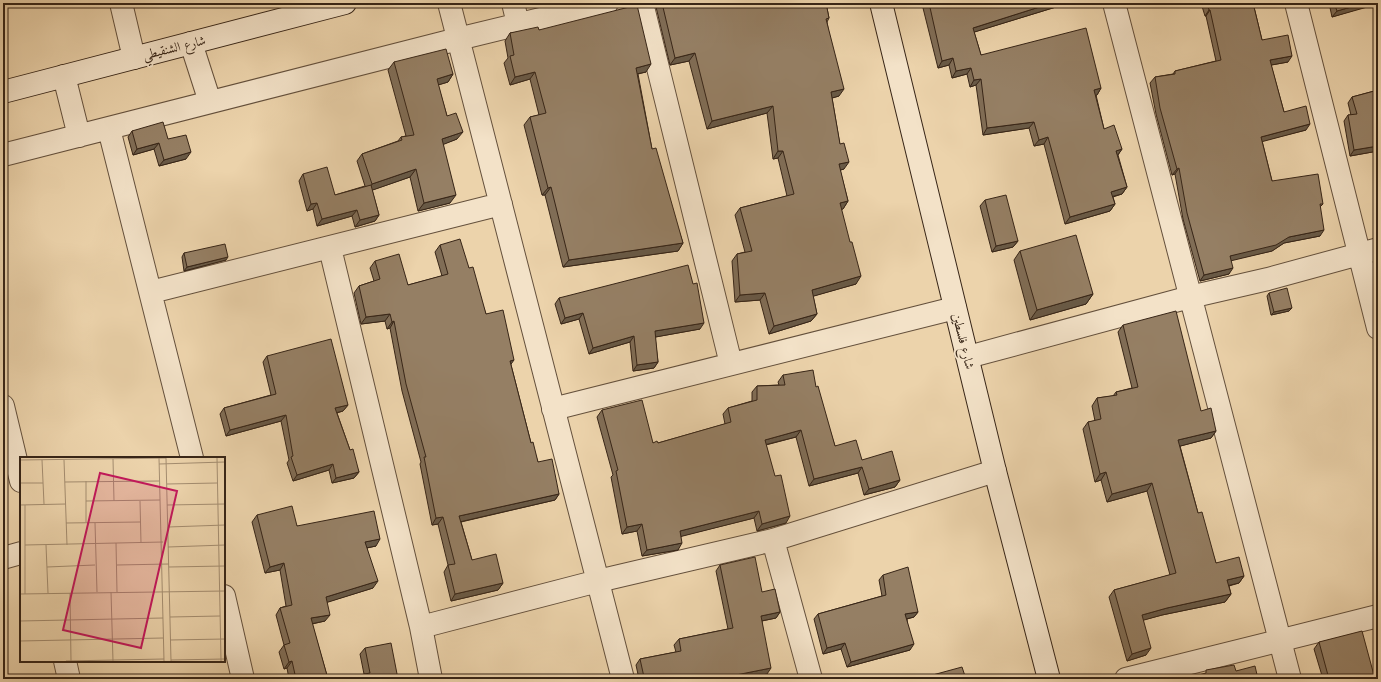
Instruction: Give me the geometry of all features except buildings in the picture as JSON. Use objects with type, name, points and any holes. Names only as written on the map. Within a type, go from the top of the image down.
[{"type":"street","points":[[121,3],[134,58]]},
{"type":"street","name":"شارع الشنقيطي","points":[[3,92],[191,43],[314,7],[345,3]]},
{"type":"street","points":[[449,3],[623,679]]},
{"type":"street","points":[[513,3],[518,24]]},
{"type":"street","points":[[3,156],[458,39],[607,3]]},
{"type":"street","points":[[642,3],[731,364]]},
{"type":"street","name":"شارع فلسطين","points":[[881,3],[995,471],[1049,679]]},
{"type":"street","points":[[1114,3],[1290,679]]},
{"type":"street","points":[[1296,3],[1368,252],[1378,328]]},
{"type":"street","points":[[191,43],[210,102]]},
{"type":"street","points":[[64,76],[79,136]]},
{"type":"street","points":[[109,129],[192,457]]},
{"type":"street","points":[[151,292],[501,204]]},
{"type":"street","points":[[330,248],[421,627],[431,679]]},
{"type":"street","points":[[968,357],[1190,297],[1268,279],[1368,252]]},
{"type":"street","points":[[553,409],[955,308]]},
{"type":"street","points":[[3,406],[20,477]]},
{"type":"street","points":[[421,627],[598,581],[773,540],[995,471]]},
{"type":"street","points":[[773,540],[811,679]]},
{"type":"street","points":[[3,558],[20,553]]},
{"type":"street","points":[[225,600],[243,679]]},
{"type":"street","points":[[1126,679],[1378,616]]},
{"type":"street","points":[[65,662],[69,679]]}]
